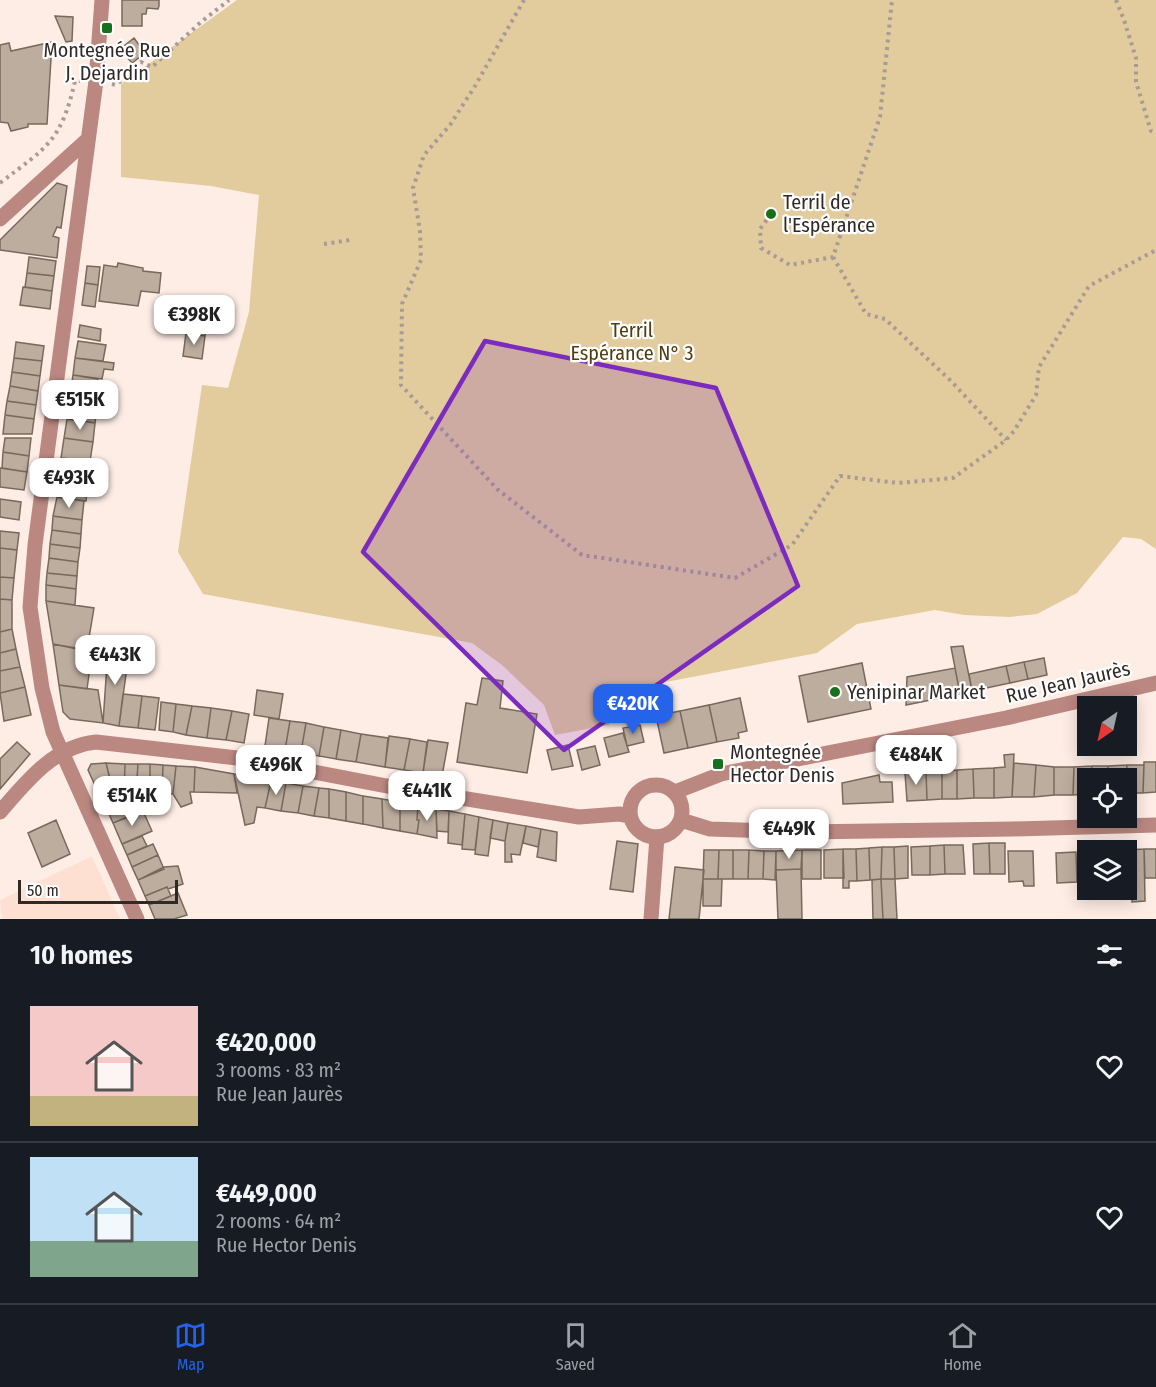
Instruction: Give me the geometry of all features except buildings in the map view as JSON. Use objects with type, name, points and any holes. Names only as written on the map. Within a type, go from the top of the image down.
[{"type":"street","points":[[102,0],[96,81],[35,545],[30,607],[42,688],[53,732],[137,919]]},
{"type":"street","points":[[0,219],[87,140]]},
{"type":"street","name":"Rue Jean Jaurès","points":[[675,792],[721,774],[1006,718],[1156,682]]},
{"type":"street","points":[[0,812],[33,776],[61,752],[81,744],[96,742],[246,759],[392,787],[579,817],[619,814],[630,816]]},
{"type":"street","points":[[657,784],[666,786],[675,792],[682,805],[681,820],[675,830],[667,835],[648,836],[633,825],[630,807],[632,798],[638,791],[646,786],[657,784]]},
{"type":"street","points":[[681,820],[710,829],[803,832],[1013,830],[1156,825]]},
{"type":"street","points":[[651,919],[657,837]]},
{"type":"path","points":[[524,0],[450,125],[424,155],[413,188],[420,231],[421,260],[402,304],[401,385],[497,489],[582,555],[735,578],[792,545],[840,476],[898,483],[953,478],[1014,432],[1036,395],[1039,367],[1089,286],[1156,250]]},
{"type":"path","points":[[892,0],[880,117],[833,258],[866,314],[885,319],[951,381],[1006,440]]},
{"type":"path","points":[[1116,0],[1125,20],[1136,58],[1136,82],[1151,130],[1156,133]]},
{"type":"path","points":[[771,214],[760,229],[761,248],[790,265],[833,258]]},
{"type":"path","points":[[324,244],[350,240]]},
{"type":"highlighted area","points":[[485,341],[716,388],[798,586],[564,750],[363,552]]},
{"type":"shaded area","points":[[92,856],[120,919],[2,919],[0,900]]},
{"type":"green space","name":"Terril Espérance N° 3","points":[[237,0],[1156,0],[1156,549],[1141,539],[1123,537],[1077,593],[1037,614],[1010,617],[964,615],[935,610],[857,624],[817,653],[650,685],[640,700],[608,725],[555,735],[544,705],[502,665],[472,643],[203,594],[178,552],[202,385],[228,388],[249,312],[259,195],[211,186],[121,177],[121,84]]},
{"type":"place","name":"Montegnée Rue J. Dejardin","points":[[107,28]]},
{"type":"place","name":"Terril de l'Espérance","points":[[771,214]]},
{"type":"place","name":"Yenipinar Market","points":[[835,692]]},
{"type":"place","name":"Montegnée Hector Denis","points":[[718,764]]}]
